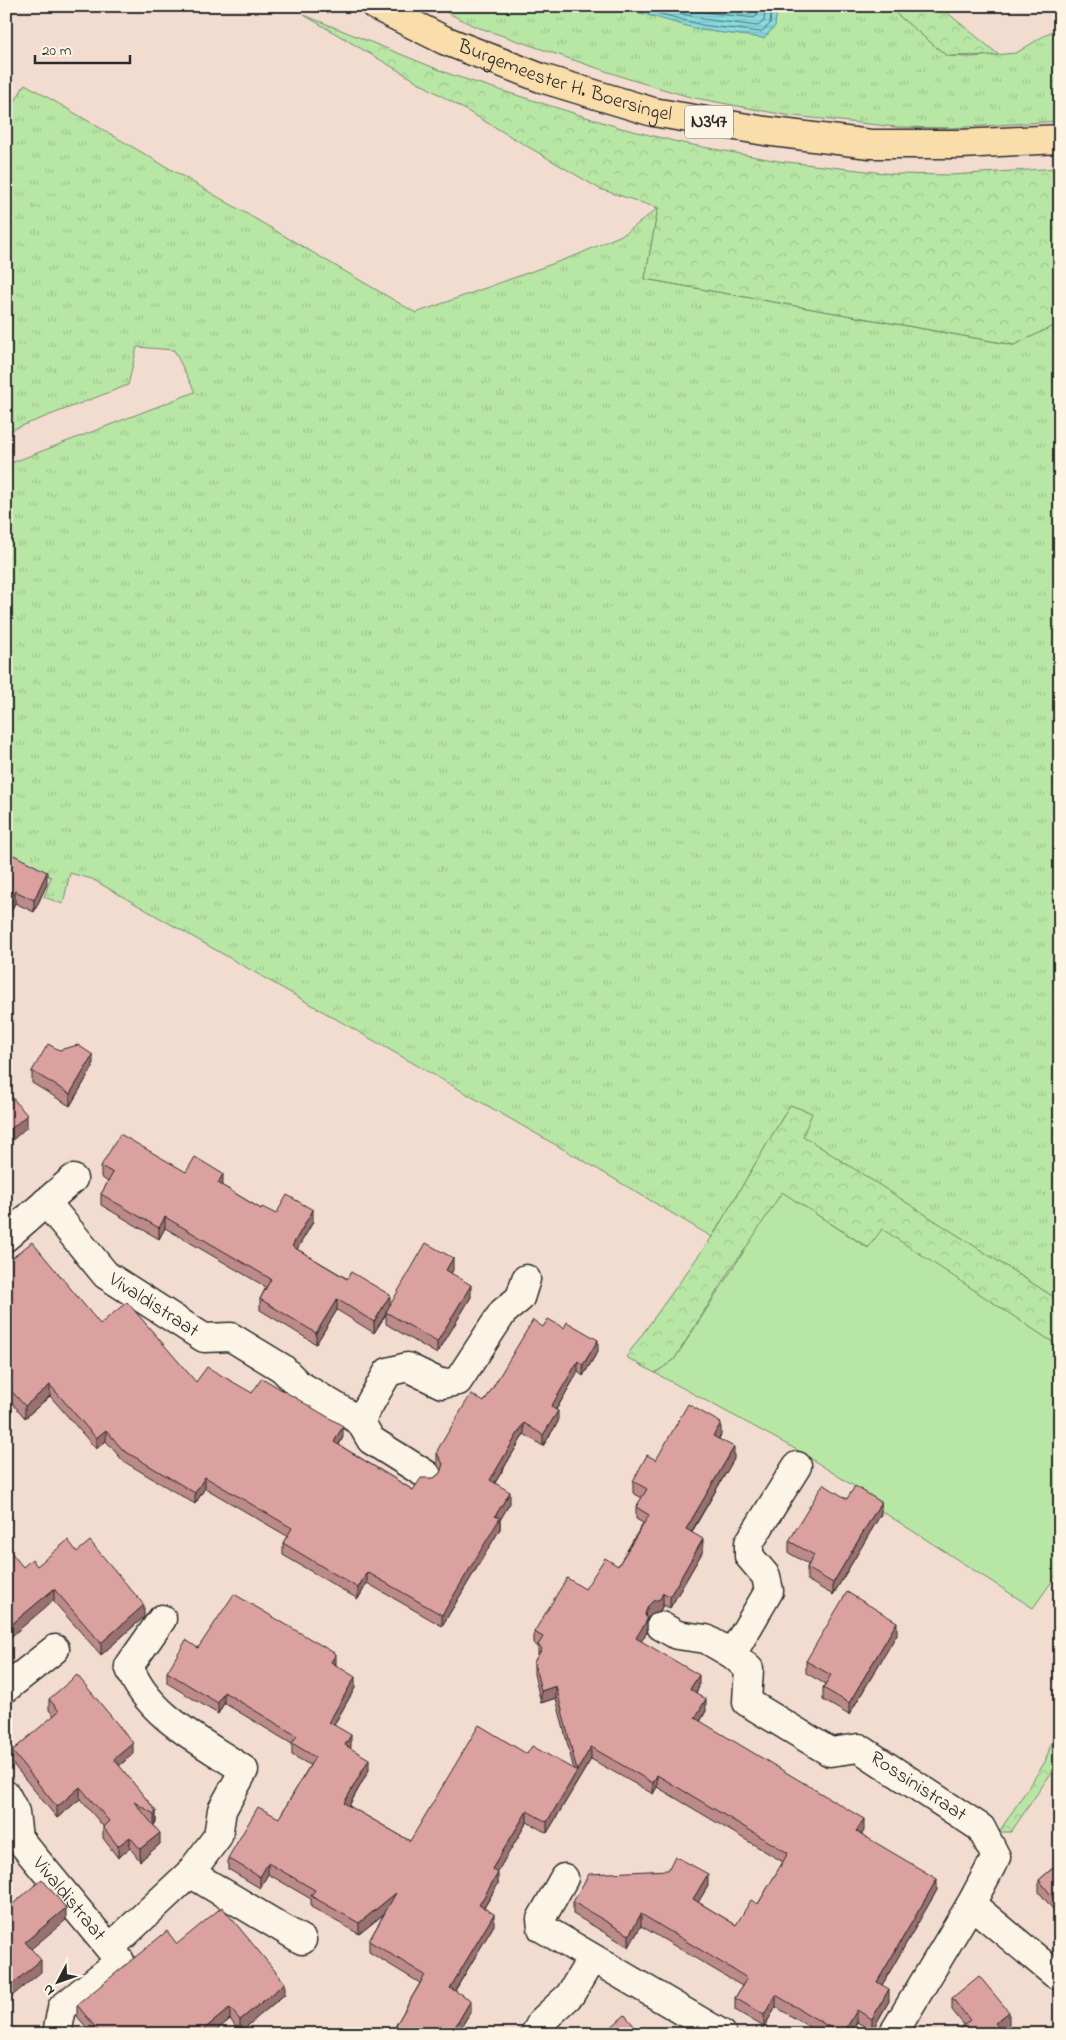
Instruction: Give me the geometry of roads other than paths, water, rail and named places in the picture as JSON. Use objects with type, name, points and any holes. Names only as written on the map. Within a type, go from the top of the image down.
[{"type":"main road","name":"Burgemeester H. Boersingel","points":[[376,6],[444,40],[541,78],[653,112],[765,131],[870,144],[961,144],[1060,139]]},
{"type":"street","points":[[6,1237],[73,1179]]},
{"type":"street","name":"Vivaldistraat","points":[[46,1202],[106,1275],[204,1338],[230,1337],[282,1368],[298,1384],[360,1421],[371,1440],[427,1475]]},
{"type":"street","points":[[360,1421],[388,1372],[407,1366],[442,1384],[458,1382],[503,1312],[520,1298],[526,1279]]},
{"type":"street","points":[[732,1654],[769,1590],[766,1576],[750,1556],[749,1543],[797,1466]]},
{"type":"street","name":"Vivaldistraat","points":[[110,1948],[190,1874],[218,1836],[222,1810],[244,1770],[166,1718],[134,1680],[129,1666],[162,1619]]},
{"type":"street","name":"Rossinistraat","points":[[661,1626],[677,1636],[706,1638],[732,1654],[749,1669],[747,1702],[830,1752],[859,1748],[982,1828],[996,1858],[971,1904],[893,2034]]},
{"type":"street","points":[[6,1688],[55,1649]]},
{"type":"street","name":"Vivaldistraat","points":[[6,1795],[15,1812],[18,1838],[120,1961],[62,2008],[57,2034]]},
{"type":"street","points":[[190,1874],[302,1940]]},
{"type":"street","points":[[564,1878],[541,1920],[542,1928],[722,2034]]},
{"type":"street","points":[[971,1904],[1055,1974],[1060,1975]]},
{"type":"street","points":[[535,2034],[542,2021],[570,1995],[592,1958]]},
{"type":"water","points":[[616,6],[777,6],[775,26],[764,38],[701,30]]}]
